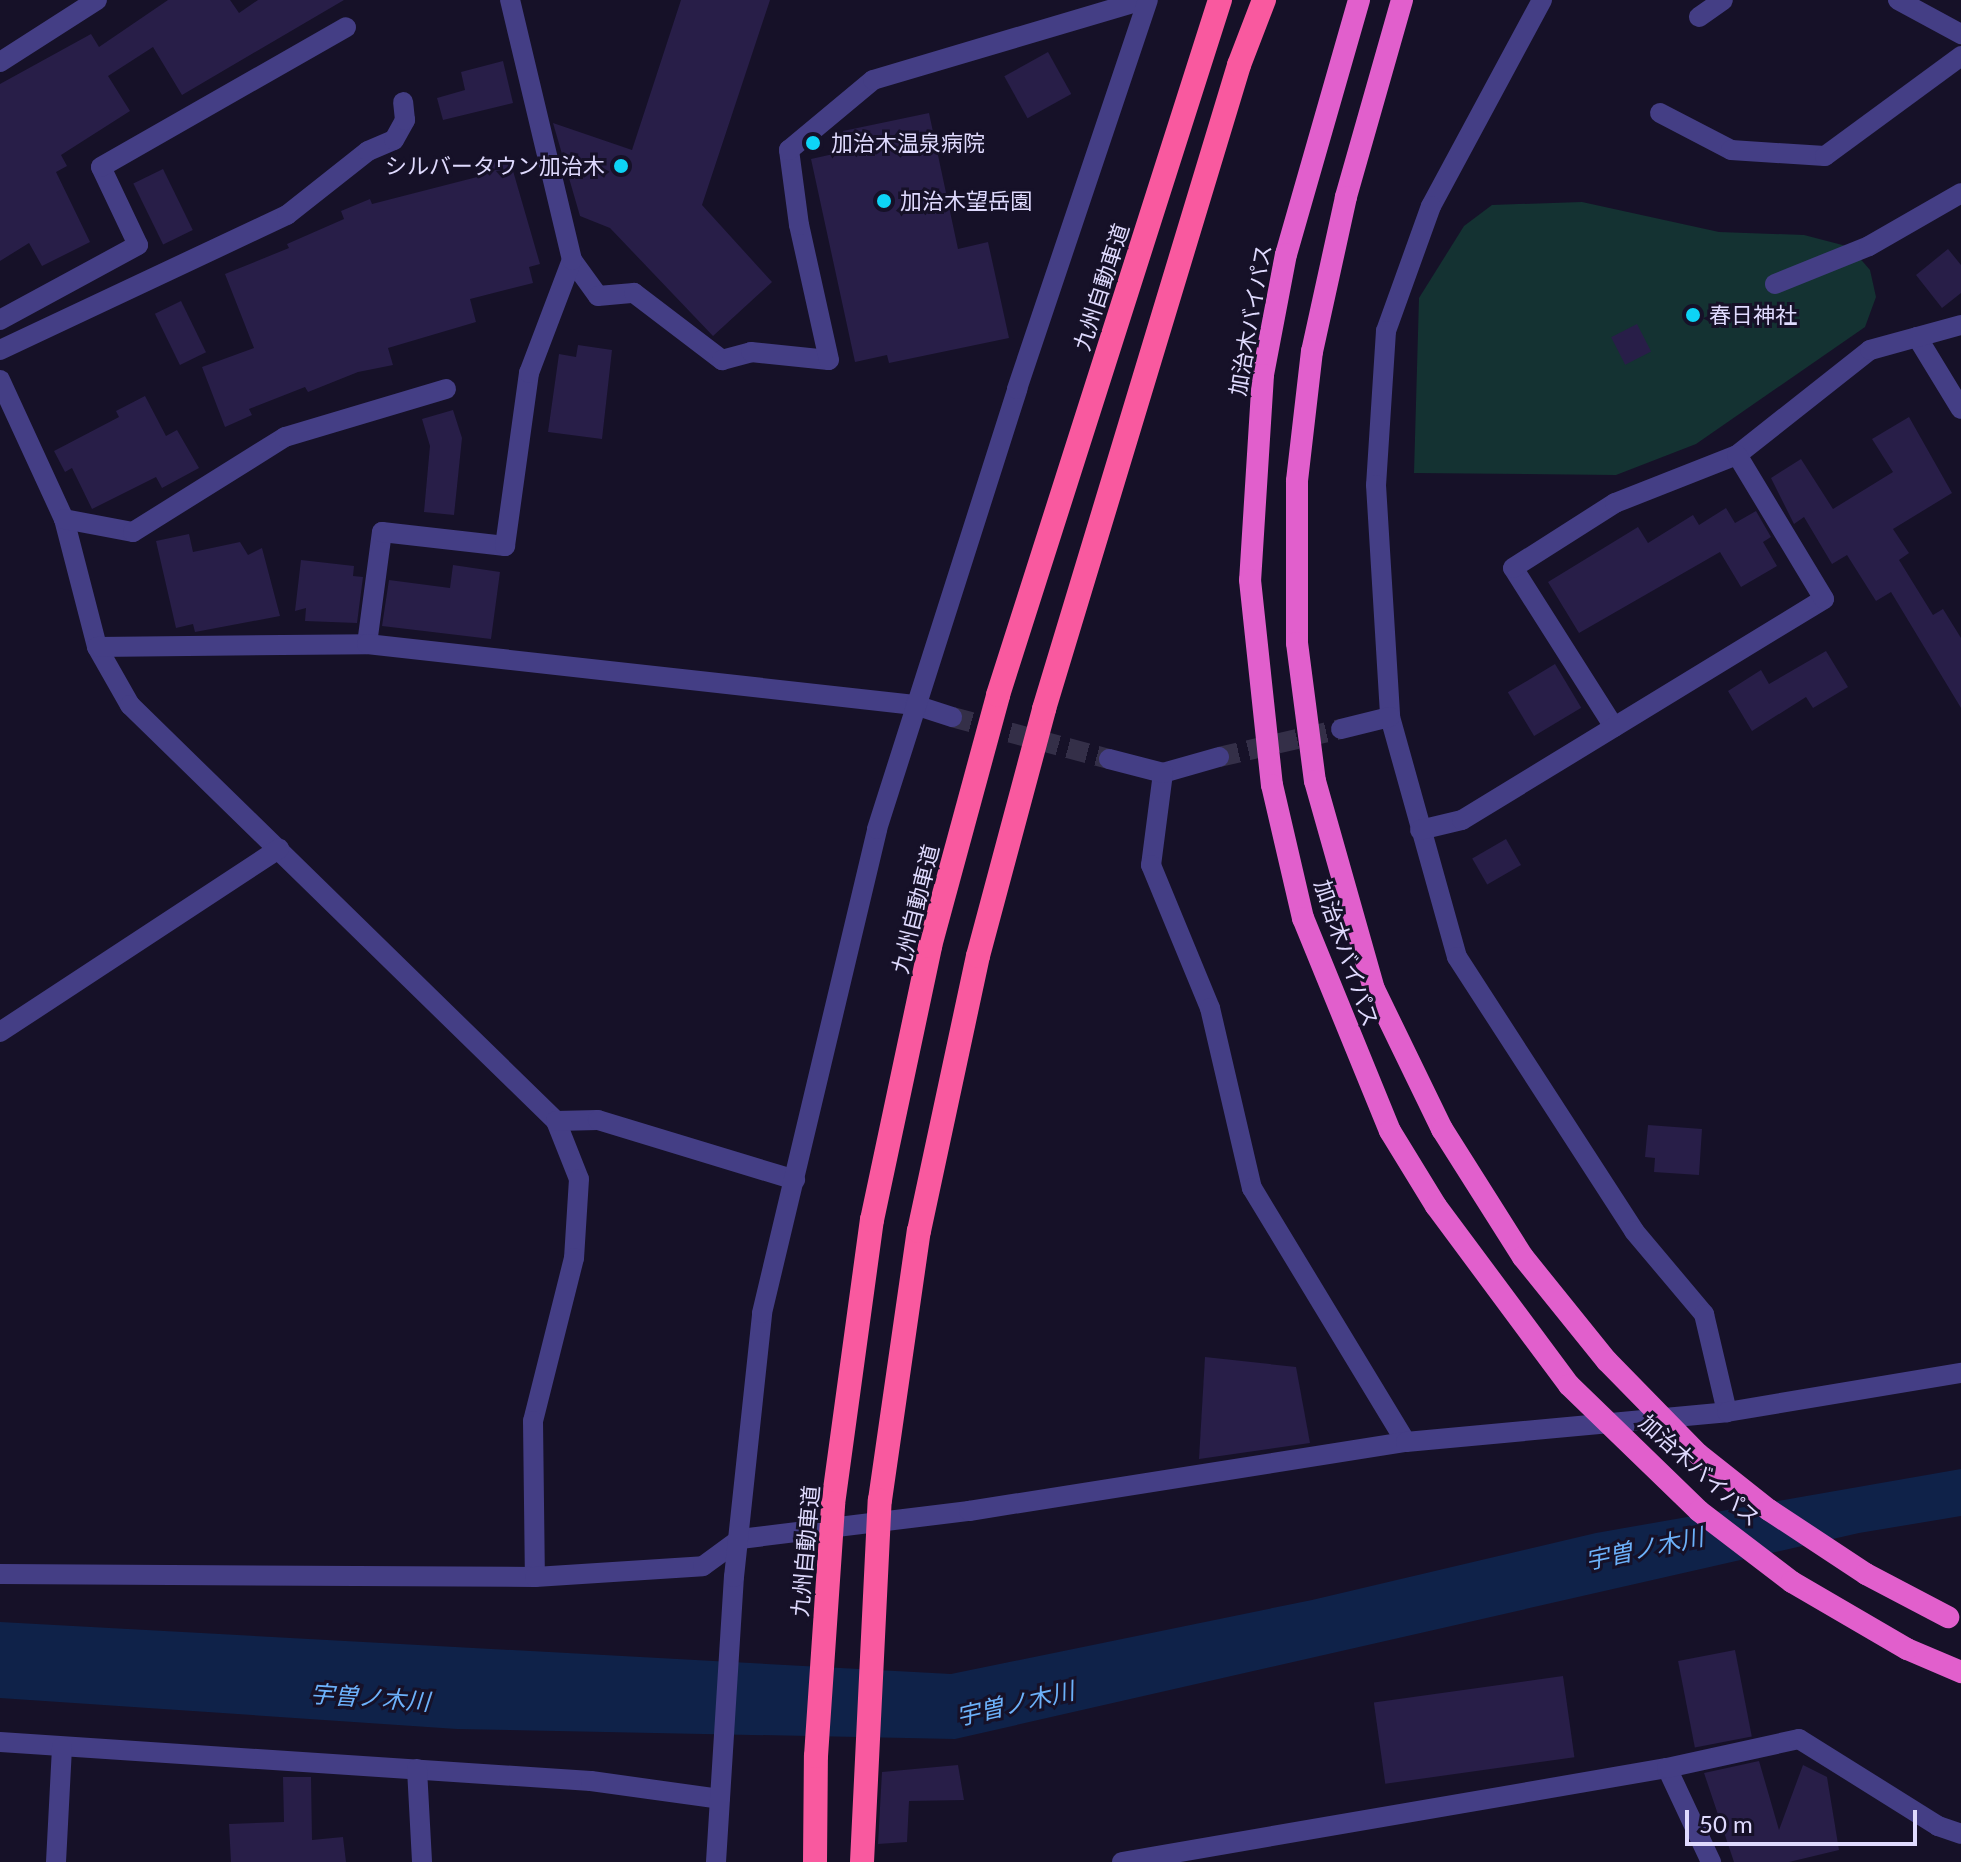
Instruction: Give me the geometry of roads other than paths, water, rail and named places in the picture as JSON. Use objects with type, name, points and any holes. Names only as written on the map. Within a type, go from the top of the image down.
[{"type":"highway","name":"九州自動車道","points":[[815,1862],[816,1756],[833,1504],[872,1220],[930,946],[998,695],[1220,0]]},
{"type":"highway","points":[[862,1862],[863,1753],[880,1500],[919,1231],[978,956],[1044,709],[1239,65],[1264,0]]},
{"type":"highway","name":"加治木バイパス","points":[[1359,0],[1286,254],[1263,375],[1250,580],[1272,785],[1303,918],[1390,1131],[1445,1219],[1569,1385],[1699,1511],[1792,1582],[1907,1649],[1961,1672]]},
{"type":"highway","name":"加治木バイパス","points":[[1402,0],[1333,258],[1312,351],[1298,466],[1297,643],[1315,781],[1374,989],[1442,1129],[1523,1257],[1607,1361],[1698,1454],[1769,1510],[1866,1574],[1954,1620]]},
{"type":"street","points":[[0,62],[97,0]]},
{"type":"street","points":[[510,0],[572,260],[598,296],[634,293],[722,360],[751,352],[829,360],[799,225],[789,150],[873,80],[1145,0]]},
{"type":"street","points":[[716,1862],[734,1577],[762,1313],[877,829],[1145,0]]},
{"type":"street","points":[[1542,0],[1431,206],[1386,331],[1376,485],[1390,717],[1457,957],[1634,1231],[1704,1314],[1727,1412]]},
{"type":"street","points":[[1699,17],[1723,0]]},
{"type":"street","points":[[1898,0],[1961,34]]},
{"type":"street","points":[[0,320],[138,245],[101,167],[346,27]]},
{"type":"street","points":[[1660,113],[1731,150],[1825,156],[1961,56]]},
{"type":"street","points":[[0,350],[287,215],[368,151],[394,140],[405,120],[403,102]]},
{"type":"street","points":[[1775,284],[1869,246],[1961,193]]},
{"type":"street","points":[[367,644],[382,532],[505,546],[529,373],[572,260]]},
{"type":"street","points":[[1614,727],[1513,568],[1615,503],[1737,455],[1870,350],[1961,325]]},
{"type":"street","points":[[1917,337],[1961,409]]},
{"type":"street","points":[[0,380],[64,519],[97,647],[130,705],[556,1121],[579,1179],[574,1258],[533,1421],[535,1577]]},
{"type":"street","points":[[64,519],[133,532],[285,437],[446,389]]},
{"type":"street","points":[[1420,830],[1462,820],[1824,599],[1737,455]]},
{"type":"street","points":[[97,647],[367,644],[915,705],[952,717]]},
{"type":"street","points":[[1341,729],[1390,717]]},
{"type":"street","points":[[1109,759],[1163,773],[1219,757]]},
{"type":"street","points":[[1163,773],[1151,865],[1210,1008],[1252,1188],[1406,1442]]},
{"type":"street","points":[[0,1032],[279,849]]},
{"type":"street","points":[[556,1121],[598,1120],[795,1180]]},
{"type":"street","points":[[0,1574],[535,1577],[703,1566],[740,1539],[969,1511],[1406,1442],[1727,1412],[1961,1373]]},
{"type":"street","points":[[1122,1862],[1667,1768],[1799,1739],[1938,1826],[1961,1834]]},
{"type":"street","points":[[0,1742],[721,1790]]},
{"type":"street","points":[[56,1862],[62,1747]]},
{"type":"street","points":[[1667,1768],[1711,1862]]},
{"type":"street","points":[[417,1769],[422,1862]]},
{"type":"water","name":"宇曽ノ木川","points":[[1961,1469],[1961,1516],[1859,1533],[955,1739],[457,1729],[0,1698],[0,1622],[951,1674],[1312,1600],[1596,1533]]},
{"type":"tunnel","points":[[952,717],[1109,759]]},
{"type":"tunnel","points":[[1219,757],[1341,729]]},
{"type":"place","name":"加治木温泉病院","points":[[813,143]]},
{"type":"place","name":"シルバータウン加治木","points":[[621,166]]},
{"type":"place","name":"加治木望岳園","points":[[884,201]]},
{"type":"place","name":"春日神社","points":[[1693,315]]}]
